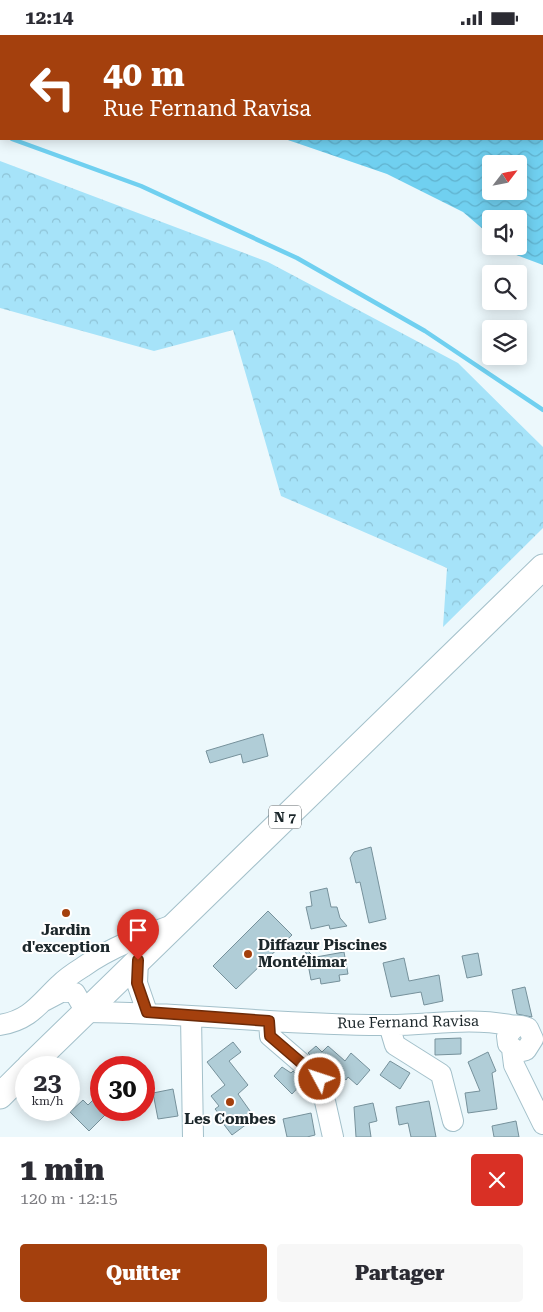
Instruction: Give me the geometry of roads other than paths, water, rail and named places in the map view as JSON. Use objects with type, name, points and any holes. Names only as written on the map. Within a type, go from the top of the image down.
[{"type":"main road","name":"N 7","points":[[41,1056],[543,567]]},
{"type":"main road","points":[[0,1096],[15,1081]]},
{"type":"street","points":[[0,1025],[12,1023],[32,1013],[60,984],[85,966],[125,943],[175,924]]},
{"type":"street","points":[[138,960],[137,983],[147,1012]]},
{"type":"street","points":[[44,1001],[63,991],[75,993],[86,1013]]},
{"type":"street","name":"Rue Fernand Ravisa","points":[[86,1013],[147,1012],[269,1021],[389,1025],[470,1020],[490,1021],[526,1036]]},
{"type":"street","points":[[191,1016],[194,1137]]},
{"type":"street","points":[[269,1021],[270,1036],[320,1079],[333,1137]]},
{"type":"street","points":[[389,1025],[394,1045],[441,1074],[454,1121]]},
{"type":"street","points":[[526,1036],[514,1065],[543,1124]]},
{"type":"water","points":[[288,140],[543,140],[543,265],[516,255],[527,255],[527,210],[482,210],[482,228],[463,212],[387,174]]},
{"type":"waterway","points":[[15,140],[141,186],[297,258],[425,331],[543,410]]},
{"type":"place","name":"Jardin d'exception","points":[[66,913]]},
{"type":"place","name":"Diffazur Piscines Montélimar","points":[[248,954]]},
{"type":"place","name":"Les Combes","points":[[230,1102]]}]
